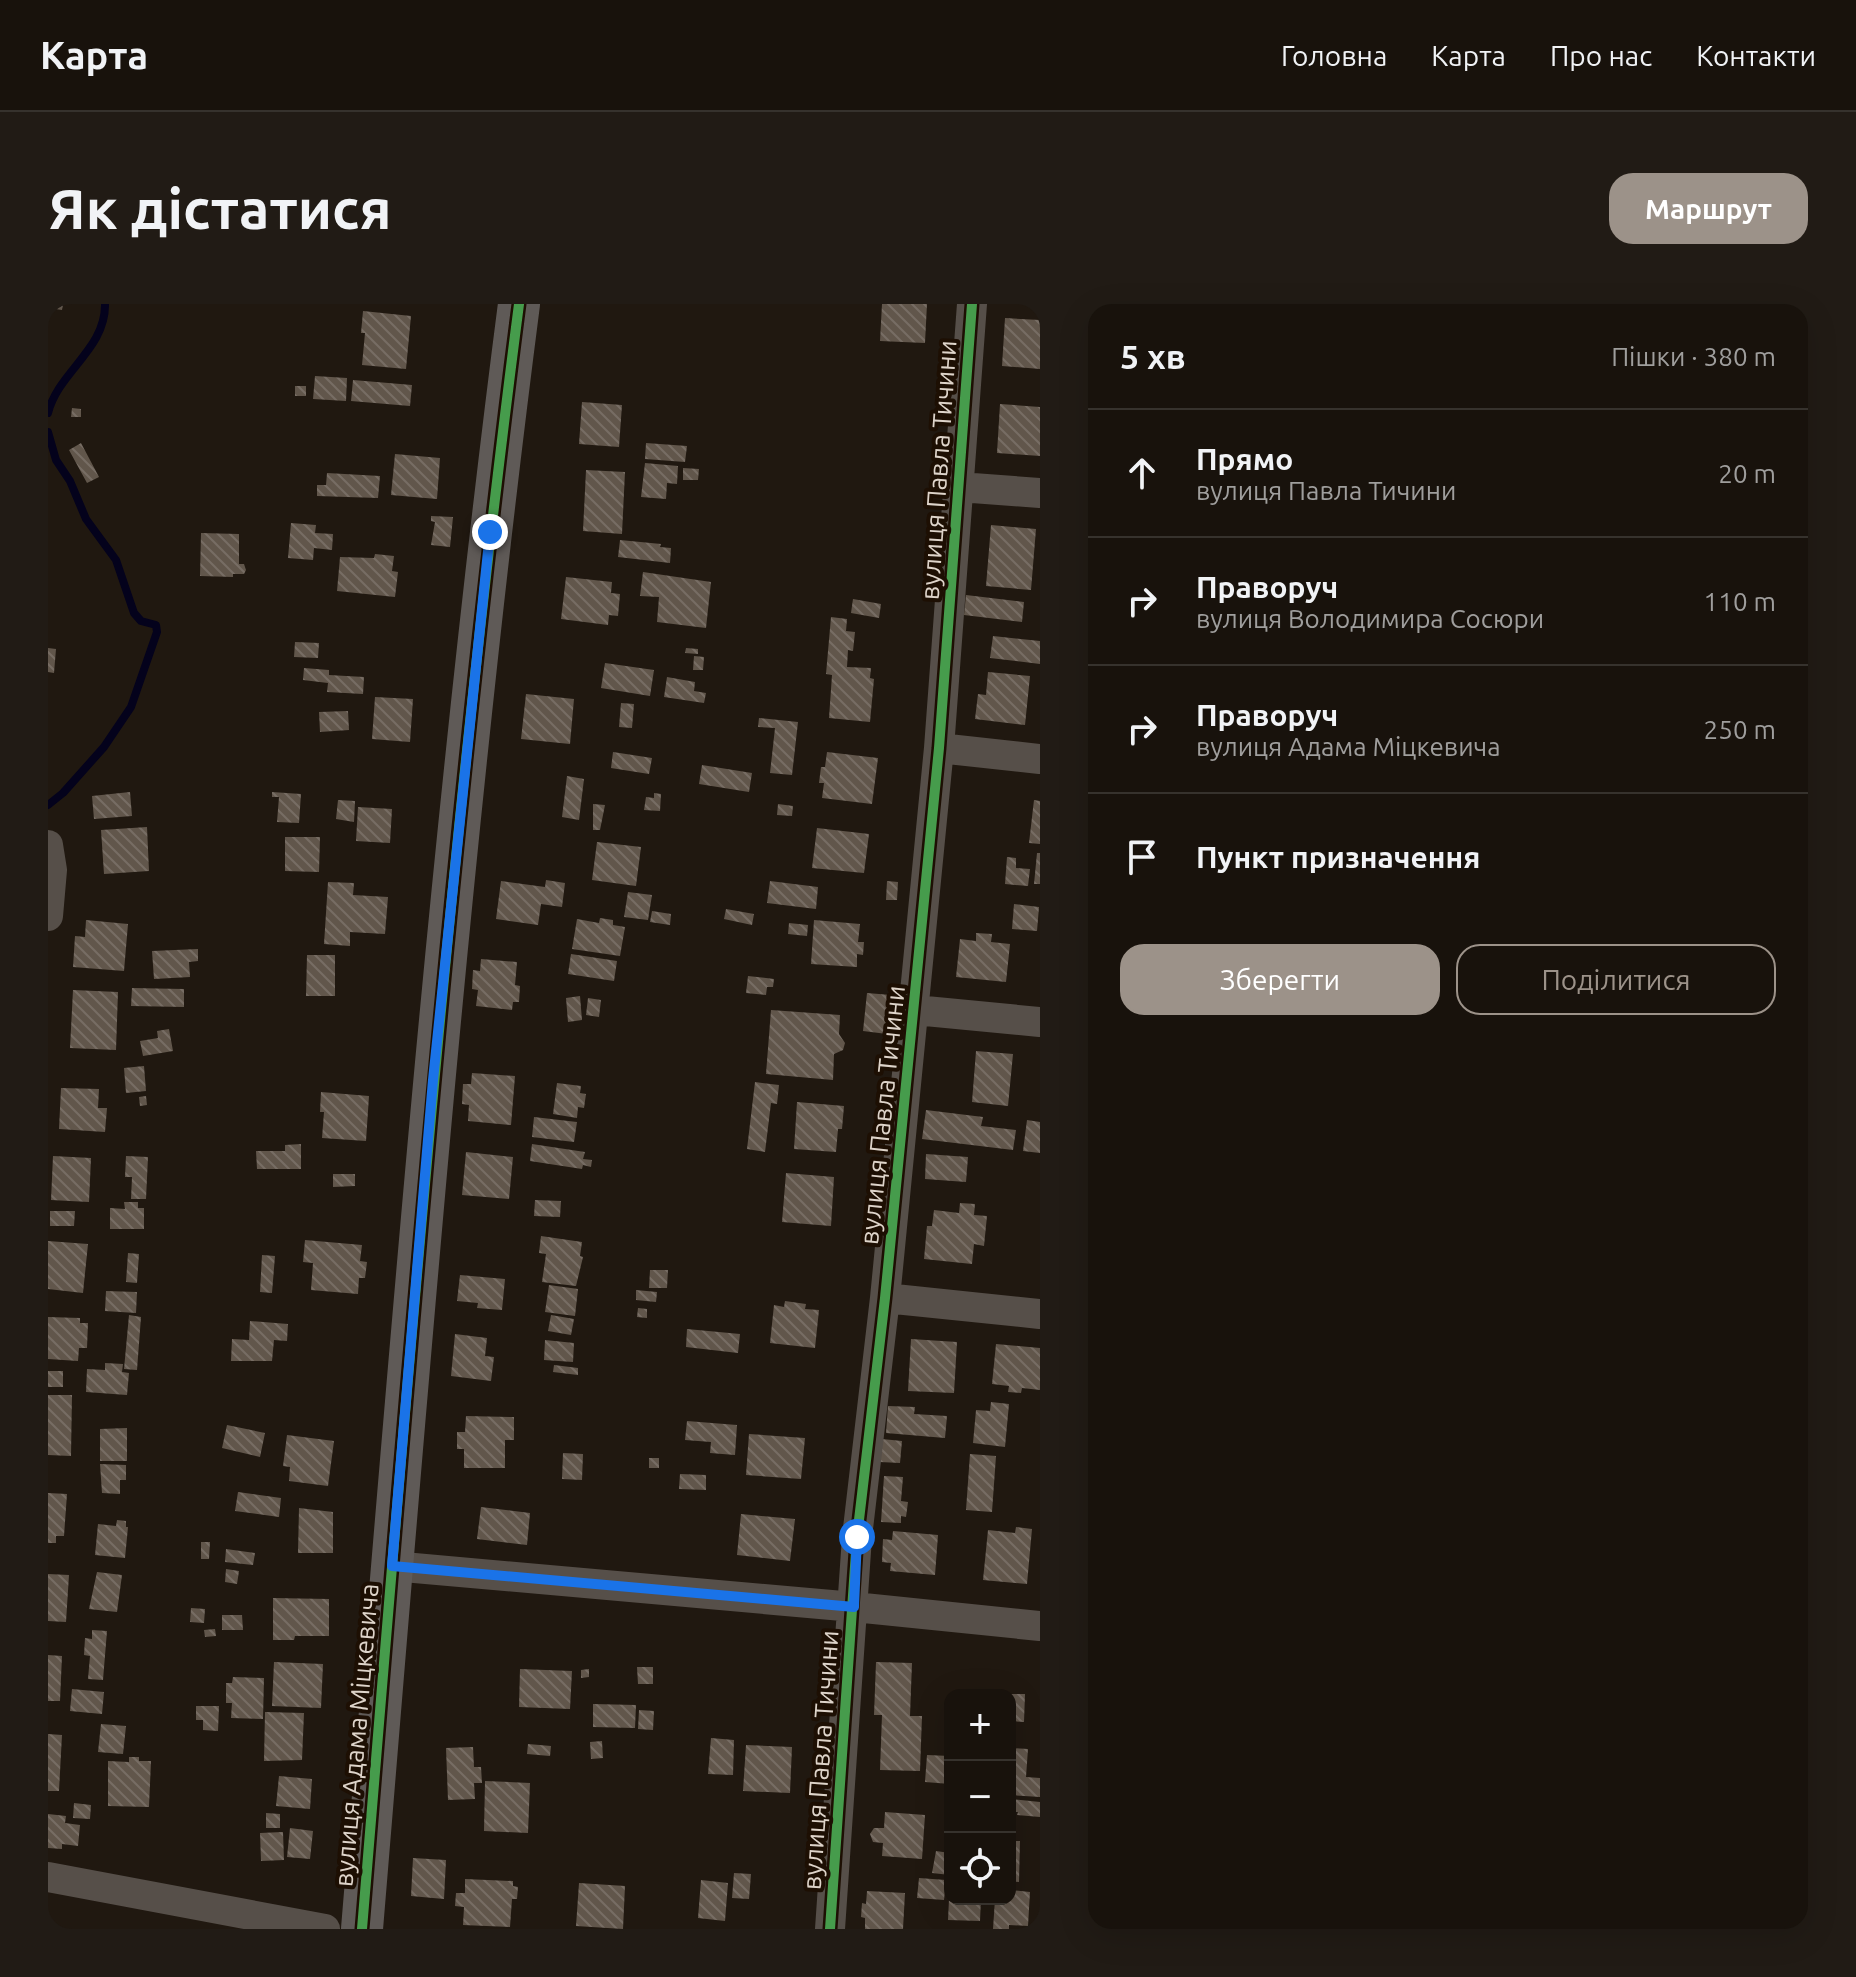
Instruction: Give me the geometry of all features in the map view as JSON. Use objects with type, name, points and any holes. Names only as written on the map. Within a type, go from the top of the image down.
[{"type":"street","name":"вулиця Адама Міцкевича","points":[[362,1929],[433,1080],[490,532],[519,304]]},
{"type":"street","name":"вулиця Павла Тичини","points":[[830,1929],[857,1537],[915,1010],[939,748],[972,304]]},
{"type":"street","points":[[959,487],[1040,493]]},
{"type":"street","points":[[939,748],[1040,759]]},
{"type":"street","points":[[48,845],[51,880],[48,916]]},
{"type":"street","points":[[915,1010],[1040,1022]]},
{"type":"street","points":[[885,1298],[1040,1314]]},
{"type":"street","points":[[392,1566],[1040,1626]]},
{"type":"street","points":[[48,1877],[325,1929]]},
{"type":"building","points":[[50,304],[63,304],[62,310],[49,308]]},
{"type":"building","points":[[882,304],[927,304],[925,343],[880,341]]},
{"type":"building","points":[[363,311],[411,316],[406,369],[362,365],[365,333],[361,333]]},
{"type":"building","points":[[1005,318],[1040,320],[1040,369],[1002,366]]},
{"type":"building","points":[[315,376],[347,378],[346,401],[313,399]]},
{"type":"building","points":[[353,380],[412,385],[410,406],[351,401]]},
{"type":"building","points":[[295,386],[306,386],[306,396],[295,396]]},
{"type":"building","points":[[582,402],[622,405],[619,447],[579,444]]},
{"type":"building","points":[[1000,404],[1040,407],[1040,456],[997,453]]},
{"type":"building","points":[[72,408],[81,409],[81,417],[71,417]]},
{"type":"building","points":[[81,443],[99,477],[87,483],[69,450]]},
{"type":"building","points":[[646,443],[687,446],[685,462],[645,459]]},
{"type":"building","points":[[395,454],[440,458],[437,499],[391,495]]},
{"type":"building","points":[[645,463],[678,466],[677,484],[667,483],[666,499],[641,497]]},
{"type":"building","points":[[683,468],[699,469],[698,480],[683,480]]},
{"type":"building","points":[[586,470],[625,472],[622,534],[583,531]]},
{"type":"building","points":[[327,473],[380,476],[378,498],[317,496],[317,485],[326,485]]},
{"type":"building","points":[[431,516],[453,517],[450,547],[431,545],[435,522],[431,521]]},
{"type":"building","points":[[291,523],[316,525],[315,533],[333,534],[332,550],[314,548],[313,560],[288,558]]},
{"type":"building","points":[[991,525],[1036,529],[1031,590],[986,586]]},
{"type":"building","points":[[201,533],[239,534],[239,564],[244,564],[244,574],[233,574],[233,577],[200,576]]},
{"type":"building","points":[[620,540],[661,544],[660,547],[671,548],[670,563],[618,557]]},
{"type":"building","points":[[375,554],[394,556],[392,571],[398,572],[395,597],[337,591],[340,557],[374,558]]},
{"type":"building","points":[[643,572],[711,582],[706,628],[657,622],[659,597],[640,596]]},
{"type":"building","points":[[566,577],[612,582],[611,593],[620,594],[618,616],[609,615],[608,625],[561,619]]},
{"type":"building","points":[[966,595],[1024,602],[1022,622],[964,615]]},
{"type":"building","points":[[853,599],[881,604],[879,618],[851,613]]},
{"type":"building","points":[[831,617],[847,619],[846,631],[855,632],[853,651],[848,650],[847,667],[871,668],[870,678],[874,679],[870,722],[829,718],[832,675],[826,674]]},
{"type":"building","points":[[993,636],[1040,641],[1040,664],[990,658]]},
{"type":"building","points":[[295,642],[319,643],[318,658],[294,657]]},
{"type":"building","points":[[48,648],[56,649],[54,673],[48,672]]},
{"type":"building","points":[[686,648],[698,649],[698,654],[685,653]]},
{"type":"building","points":[[694,656],[704,657],[703,670],[693,670]]},
{"type":"building","points":[[605,663],[654,670],[650,696],[601,688]]},
{"type":"building","points":[[304,668],[329,670],[329,675],[364,677],[363,694],[327,692],[328,683],[303,680]]},
{"type":"building","points":[[988,672],[1030,676],[1025,725],[975,719],[978,694],[986,695]]},
{"type":"building","points":[[667,677],[695,682],[694,691],[706,693],[704,703],[664,697]]},
{"type":"building","points":[[526,694],[574,699],[570,744],[521,739]]},
{"type":"building","points":[[375,697],[413,699],[410,742],[372,739]]},
{"type":"building","points":[[621,703],[634,704],[632,728],[619,727]]},
{"type":"building","points":[[348,711],[349,730],[320,732],[319,712]]},
{"type":"building","points":[[759,718],[798,722],[792,775],[770,773],[775,728],[758,727]]},
{"type":"building","points":[[613,752],[652,758],[649,774],[611,768]]},
{"type":"building","points":[[827,752],[878,758],[872,804],[822,798],[824,783],[819,783]]},
{"type":"building","points":[[702,765],[752,773],[749,792],[699,784]]},
{"type":"building","points":[[567,776],[584,779],[579,820],[562,817]]},
{"type":"building","points":[[130,792],[132,816],[94,819],[92,796]]},
{"type":"building","points":[[272,792],[301,794],[299,823],[277,822],[279,797],[272,797]]},
{"type":"building","points":[[654,793],[661,794],[660,811],[644,810],[646,797],[654,798]]},
{"type":"building","points":[[338,800],[355,801],[354,822],[336,819]]},
{"type":"building","points":[[1034,800],[1040,801],[1040,844],[1029,843]]},
{"type":"building","points":[[593,804],[605,805],[600,830],[593,830]]},
{"type":"building","points":[[778,804],[793,806],[792,816],[777,815]]},
{"type":"building","points":[[358,807],[392,809],[390,843],[356,841]]},
{"type":"building","points":[[147,827],[149,871],[104,874],[101,830]]},
{"type":"building","points":[[817,828],[869,834],[864,873],[812,868]]},
{"type":"building","points":[[285,837],[320,837],[319,872],[285,871]]},
{"type":"building","points":[[597,842],[641,847],[636,886],[592,880]]},
{"type":"building","points":[[1037,853],[1040,853],[1040,884],[1034,884]]},
{"type":"building","points":[[1007,857],[1016,858],[1016,868],[1030,869],[1028,886],[1005,884]]},
{"type":"building","points":[[546,880],[565,883],[562,907],[541,904],[538,925],[496,919],[501,881],[545,887]]},
{"type":"building","points":[[770,881],[818,887],[816,909],[767,903]]},
{"type":"building","points":[[887,881],[898,882],[897,900],[886,900]]},
{"type":"building","points":[[328,882],[354,883],[353,895],[388,897],[385,934],[350,932],[350,946],[324,944]]},
{"type":"building","points":[[628,892],[652,895],[648,920],[624,917]]},
{"type":"building","points":[[1014,904],[1039,907],[1037,931],[1012,929]]},
{"type":"building","points":[[726,909],[754,914],[752,925],[724,919]]},
{"type":"building","points":[[652,911],[671,914],[670,925],[650,922]]},
{"type":"building","points":[[600,918],[613,920],[613,925],[625,927],[620,956],[572,949],[577,919],[599,923]]},
{"type":"building","points":[[86,920],[128,924],[124,971],[73,967],[75,936],[85,937]]},
{"type":"building","points":[[814,920],[860,924],[858,942],[864,942],[863,955],[857,954],[857,967],[811,964]]},
{"type":"building","points":[[789,923],[808,925],[807,936],[788,934]]},
{"type":"building","points":[[976,933],[992,934],[991,942],[1010,944],[1006,982],[956,977],[960,939],[976,941]]},
{"type":"building","points":[[198,949],[198,961],[189,962],[190,977],[154,979],[152,951]]},
{"type":"building","points":[[571,954],[617,961],[614,981],[568,974]]},
{"type":"building","points":[[307,955],[335,955],[335,996],[306,996]]},
{"type":"building","points":[[481,959],[517,962],[515,985],[520,986],[519,1002],[513,1002],[512,1010],[476,1006],[478,990],[472,989],[473,970],[480,971]]},
{"type":"building","points":[[748,976],[774,979],[773,987],[767,987],[766,995],[746,993]]},
{"type":"building","points":[[132,988],[184,989],[184,1007],[131,1006]]},
{"type":"building","points":[[73,990],[118,992],[116,1050],[70,1048]]},
{"type":"building","points":[[867,993],[891,995],[887,1034],[863,1031]]},
{"type":"building","points":[[580,996],[582,1020],[568,1022],[566,998]]},
{"type":"building","points":[[588,998],[601,1000],[599,1017],[586,1015]]},
{"type":"building","points":[[771,1010],[840,1015],[839,1034],[845,1043],[843,1050],[834,1054],[833,1080],[766,1074]]},
{"type":"building","points":[[169,1029],[173,1051],[143,1056],[140,1041],[158,1038],[157,1031]]},
{"type":"building","points":[[976,1051],[1013,1054],[1008,1106],[972,1102]]},
{"type":"building","points":[[144,1066],[146,1091],[126,1093],[124,1068]]},
{"type":"building","points":[[472,1073],[515,1076],[511,1125],[468,1121],[469,1105],[462,1104],[463,1084],[471,1084]]},
{"type":"building","points":[[755,1082],[779,1085],[777,1104],[771,1103],[765,1152],[747,1149]]},
{"type":"building","points":[[557,1083],[581,1086],[580,1093],[586,1094],[584,1108],[578,1107],[577,1118],[553,1114]]},
{"type":"building","points":[[61,1088],[99,1089],[98,1108],[107,1108],[105,1132],[59,1129]]},
{"type":"building","points":[[321,1092],[369,1096],[366,1141],[322,1138],[324,1112],[320,1112]]},
{"type":"building","points":[[146,1096],[147,1105],[140,1106],[139,1097]]},
{"type":"building","points":[[797,1102],[844,1106],[836,1152],[794,1149]]},
{"type":"building","points":[[926,1110],[983,1117],[981,1126],[1016,1130],[1013,1150],[922,1139]]},
{"type":"building","points":[[534,1117],[577,1122],[574,1142],[532,1137]]},
{"type":"building","points":[[1027,1120],[1040,1122],[1040,1153],[1023,1151]]},
{"type":"building","points":[[301,1144],[301,1169],[257,1169],[256,1151],[285,1151],[285,1145]]},
{"type":"building","points":[[532,1144],[585,1152],[583,1159],[592,1160],[591,1167],[583,1165],[582,1169],[530,1161]]},
{"type":"building","points":[[466,1152],[513,1157],[509,1199],[462,1195]]},
{"type":"building","points":[[926,1154],[968,1157],[966,1182],[925,1179]]},
{"type":"building","points":[[53,1156],[91,1158],[89,1202],[51,1200]]},
{"type":"building","points":[[126,1156],[148,1157],[146,1199],[131,1199],[132,1177],[125,1177]]},
{"type":"building","points":[[786,1173],[834,1177],[831,1226],[782,1222]]},
{"type":"building","points":[[333,1174],[355,1174],[355,1186],[333,1187]]},
{"type":"building","points":[[535,1200],[561,1201],[560,1217],[534,1216]]},
{"type":"building","points":[[124,1202],[138,1202],[138,1208],[144,1208],[144,1229],[110,1229],[110,1208],[125,1209]]},
{"type":"building","points":[[960,1203],[975,1204],[974,1215],[987,1216],[984,1246],[974,1244],[972,1264],[924,1259],[927,1226],[932,1226],[934,1210],[959,1213]]},
{"type":"building","points":[[50,1211],[75,1211],[74,1226],[50,1226]]},
{"type":"building","points":[[541,1236],[582,1242],[580,1256],[583,1257],[576,1286],[542,1282],[546,1254],[539,1253]]},
{"type":"building","points":[[305,1240],[362,1245],[360,1261],[367,1262],[365,1278],[359,1278],[358,1294],[311,1290],[313,1263],[303,1262]]},
{"type":"building","points":[[48,1241],[88,1244],[83,1293],[48,1289]]},
{"type":"building","points":[[128,1253],[139,1254],[137,1283],[126,1282]]},
{"type":"building","points":[[262,1255],[275,1256],[272,1293],[260,1292]]},
{"type":"building","points":[[650,1270],[668,1270],[667,1288],[649,1288]]},
{"type":"building","points":[[460,1275],[505,1279],[502,1310],[477,1308],[478,1303],[457,1301]]},
{"type":"building","points":[[549,1285],[578,1289],[575,1316],[545,1312]]},
{"type":"building","points":[[636,1290],[657,1292],[656,1302],[636,1300]]},
{"type":"building","points":[[106,1291],[137,1292],[136,1313],[105,1311]]},
{"type":"building","points":[[785,1301],[806,1304],[805,1309],[819,1310],[815,1348],[770,1343],[774,1305],[784,1307]]},
{"type":"building","points":[[638,1308],[647,1309],[647,1318],[637,1317]]},
{"type":"building","points":[[129,1315],[141,1317],[137,1370],[124,1369]]},
{"type":"building","points":[[551,1315],[574,1319],[571,1335],[548,1331]]},
{"type":"building","points":[[48,1317],[80,1318],[80,1323],[88,1323],[87,1348],[79,1348],[78,1361],[48,1359]]},
{"type":"building","points":[[250,1321],[288,1324],[287,1341],[274,1340],[272,1361],[231,1361],[232,1339],[249,1340]]},
{"type":"building","points":[[687,1329],[740,1334],[738,1353],[686,1347]]},
{"type":"building","points":[[455,1334],[487,1338],[485,1356],[494,1357],[491,1381],[451,1376]]},
{"type":"building","points":[[911,1339],[957,1342],[954,1393],[908,1391]]},
{"type":"building","points":[[545,1340],[574,1343],[573,1362],[544,1360]]},
{"type":"building","points":[[996,1344],[1040,1348],[1040,1390],[1022,1388],[1021,1393],[1008,1392],[1009,1386],[992,1384]]},
{"type":"building","points":[[105,1363],[123,1364],[122,1372],[129,1373],[127,1395],[86,1392],[87,1369],[105,1370]]},
{"type":"building","points":[[554,1365],[578,1368],[578,1375],[553,1372]]},
{"type":"building","points":[[48,1371],[63,1371],[63,1387],[48,1387]]},
{"type":"building","points":[[48,1395],[72,1395],[71,1456],[48,1455]]},
{"type":"building","points":[[991,1402],[1009,1404],[1005,1447],[973,1443],[976,1410],[990,1411]]},
{"type":"building","points":[[888,1406],[915,1407],[914,1414],[947,1416],[945,1438],[886,1433]]},
{"type":"building","points":[[466,1416],[514,1417],[514,1440],[505,1440],[505,1468],[464,1468],[464,1449],[457,1449],[457,1432],[465,1432]]},
{"type":"building","points":[[687,1421],[737,1425],[735,1455],[710,1453],[711,1442],[685,1440]]},
{"type":"building","points":[[227,1425],[265,1433],[260,1457],[222,1448]]},
{"type":"building","points":[[127,1428],[127,1461],[100,1461],[100,1429]]},
{"type":"building","points":[[749,1434],[805,1438],[801,1479],[746,1475]]},
{"type":"building","points":[[287,1435],[334,1441],[328,1486],[289,1481],[290,1467],[283,1466]]},
{"type":"building","points":[[882,1439],[902,1441],[900,1463],[880,1462]]},
{"type":"building","points":[[563,1453],[583,1454],[582,1480],[562,1479]]},
{"type":"building","points":[[970,1454],[996,1456],[992,1512],[966,1510]]},
{"type":"building","points":[[649,1458],[659,1458],[659,1468],[649,1468]]},
{"type":"building","points":[[100,1464],[126,1465],[126,1480],[120,1480],[120,1494],[102,1493]]},
{"type":"building","points":[[680,1474],[706,1475],[706,1490],[679,1489]]},
{"type":"building","points":[[884,1476],[903,1477],[901,1501],[908,1502],[906,1517],[901,1516],[901,1523],[881,1522]]},
{"type":"building","points":[[238,1492],[281,1498],[279,1517],[235,1511]]},
{"type":"building","points":[[48,1493],[67,1494],[64,1536],[56,1536],[56,1543],[48,1543]]},
{"type":"building","points":[[481,1507],[530,1513],[527,1545],[477,1539]]},
{"type":"building","points":[[299,1508],[333,1512],[333,1553],[298,1553]]},
{"type":"building","points":[[741,1514],[795,1519],[790,1561],[737,1555]]},
{"type":"building","points":[[117,1520],[126,1521],[128,1527],[125,1558],[95,1555],[98,1524],[116,1526]]},
{"type":"building","points":[[1016,1527],[1032,1529],[1027,1584],[983,1580],[988,1530],[1015,1533]]},
{"type":"building","points":[[893,1531],[938,1535],[935,1575],[890,1571],[891,1563],[882,1562],[883,1539],[892,1540]]},
{"type":"building","points":[[201,1542],[210,1542],[209,1559],[201,1559]]},
{"type":"building","points":[[226,1549],[255,1553],[253,1565],[225,1562]]},
{"type":"building","points":[[226,1569],[239,1571],[237,1584],[225,1582]]},
{"type":"building","points":[[97,1572],[122,1575],[117,1612],[89,1609]]},
{"type":"building","points":[[48,1574],[69,1575],[66,1622],[48,1621]]},
{"type":"building","points":[[273,1598],[329,1599],[329,1636],[295,1636],[294,1640],[273,1640]]},
{"type":"building","points":[[191,1608],[205,1609],[204,1623],[190,1622]]},
{"type":"building","points":[[222,1615],[242,1615],[243,1630],[222,1630]]},
{"type":"building","points":[[215,1629],[216,1636],[205,1637],[204,1630]]},
{"type":"building","points":[[92,1630],[107,1631],[103,1680],[88,1679],[90,1656],[84,1655],[85,1638],[92,1639]]},
{"type":"building","points":[[48,1655],[62,1656],[60,1701],[48,1701]]},
{"type":"building","points":[[274,1662],[323,1664],[321,1708],[272,1706]]},
{"type":"building","points":[[876,1662],[912,1663],[910,1716],[922,1716],[920,1771],[880,1770],[882,1715],[874,1715]]},
{"type":"building","points":[[637,1667],[653,1667],[653,1684],[638,1684]]},
{"type":"building","points":[[520,1669],[572,1671],[570,1709],[519,1707]]},
{"type":"building","points":[[589,1669],[589,1677],[581,1678],[581,1670]]},
{"type":"building","points":[[233,1677],[264,1678],[263,1719],[231,1718],[232,1703],[226,1703],[226,1683],[232,1683]]},
{"type":"building","points":[[72,1689],[104,1692],[102,1714],[70,1711]]},
{"type":"building","points":[[1016,1694],[1025,1694],[1024,1722],[1016,1721]]},
{"type":"building","points":[[593,1704],[636,1705],[635,1728],[593,1727]]},
{"type":"building","points":[[196,1706],[219,1706],[218,1731],[203,1730],[203,1720],[196,1720]]},
{"type":"building","points":[[639,1710],[654,1711],[653,1730],[638,1729]]},
{"type":"building","points":[[265,1712],[304,1713],[302,1760],[264,1761]]},
{"type":"building","points":[[101,1724],[126,1726],[123,1754],[98,1752]]},
{"type":"building","points":[[48,1734],[62,1735],[59,1791],[48,1791]]},
{"type":"building","points":[[711,1738],[734,1740],[733,1775],[708,1774]]},
{"type":"building","points":[[602,1741],[603,1758],[591,1759],[590,1742]]},
{"type":"building","points":[[528,1744],[551,1746],[550,1756],[527,1754]]},
{"type":"building","points":[[746,1745],[792,1747],[790,1793],[743,1791]]},
{"type":"building","points":[[473,1747],[474,1767],[481,1767],[482,1783],[474,1783],[475,1799],[448,1800],[446,1748]]},
{"type":"building","points":[[1016,1748],[1028,1749],[1026,1777],[1040,1778],[1040,1797],[1016,1795]]},
{"type":"building","points":[[927,1755],[944,1756],[944,1784],[925,1782]]},
{"type":"building","points":[[129,1757],[151,1761],[149,1807],[108,1806],[108,1761],[129,1762]]},
{"type":"building","points":[[279,1776],[312,1779],[310,1809],[276,1806]]},
{"type":"building","points":[[485,1781],[530,1783],[528,1833],[484,1831]]},
{"type":"building","points":[[1016,1800],[1040,1802],[1040,1817],[1017,1815]]},
{"type":"building","points":[[74,1803],[91,1805],[90,1819],[73,1818]]},
{"type":"building","points":[[885,1812],[925,1815],[922,1859],[882,1856],[883,1843],[873,1842],[870,1834],[874,1828],[884,1828]]},
{"type":"building","points":[[266,1813],[280,1814],[280,1828],[266,1828]]},
{"type":"building","points":[[48,1814],[66,1816],[65,1823],[80,1825],[78,1846],[62,1844],[62,1849],[48,1848]]},
{"type":"building","points":[[290,1828],[313,1831],[310,1859],[287,1857]]},
{"type":"building","points":[[283,1832],[284,1860],[261,1861],[260,1833]]},
{"type":"building","points":[[1016,1841],[1020,1841],[1019,1882],[1016,1882]]},
{"type":"building","points":[[936,1851],[944,1852],[944,1874],[932,1873]]},
{"type":"building","points":[[413,1858],[446,1860],[444,1899],[411,1896]]},
{"type":"building","points":[[734,1873],[751,1874],[749,1899],[732,1898]]},
{"type":"building","points":[[919,1878],[944,1880],[944,1900],[917,1898]]},
{"type":"building","points":[[465,1879],[513,1881],[513,1886],[518,1887],[517,1899],[512,1899],[510,1927],[463,1925],[464,1907],[455,1906],[456,1893],[465,1893]]},
{"type":"building","points":[[701,1880],[728,1883],[725,1921],[698,1918]]},
{"type":"building","points":[[579,1883],[625,1886],[623,1929],[576,1926]]},
{"type":"building","points":[[867,1891],[905,1893],[903,1929],[865,1929],[865,1918],[861,1917]]},
{"type":"building","points":[[1016,1891],[1030,1892],[1028,1926],[1009,1925],[1009,1929],[993,1929],[995,1905],[1016,1905]]},
{"type":"building","points":[[949,1905],[981,1905],[980,1921],[948,1920]]},
{"type":"waterway","points":[[48,413],[61,385],[98,334],[105,304]]},
{"type":"waterway","points":[[48,432],[56,460],[70,481],[86,519],[116,560],[134,613],[141,621],[156,625],[157,632],[131,707],[104,747],[63,793],[48,805]]},
{"type":"cycle path","points":[[362,1929],[450,913],[519,304]]},
{"type":"cycle path","points":[[830,1929],[857,1537],[885,1298],[939,748],[972,304]]},
{"type":"route","points":[[490,532],[433,1080],[392,1566],[854,1607],[857,1537]]}]
